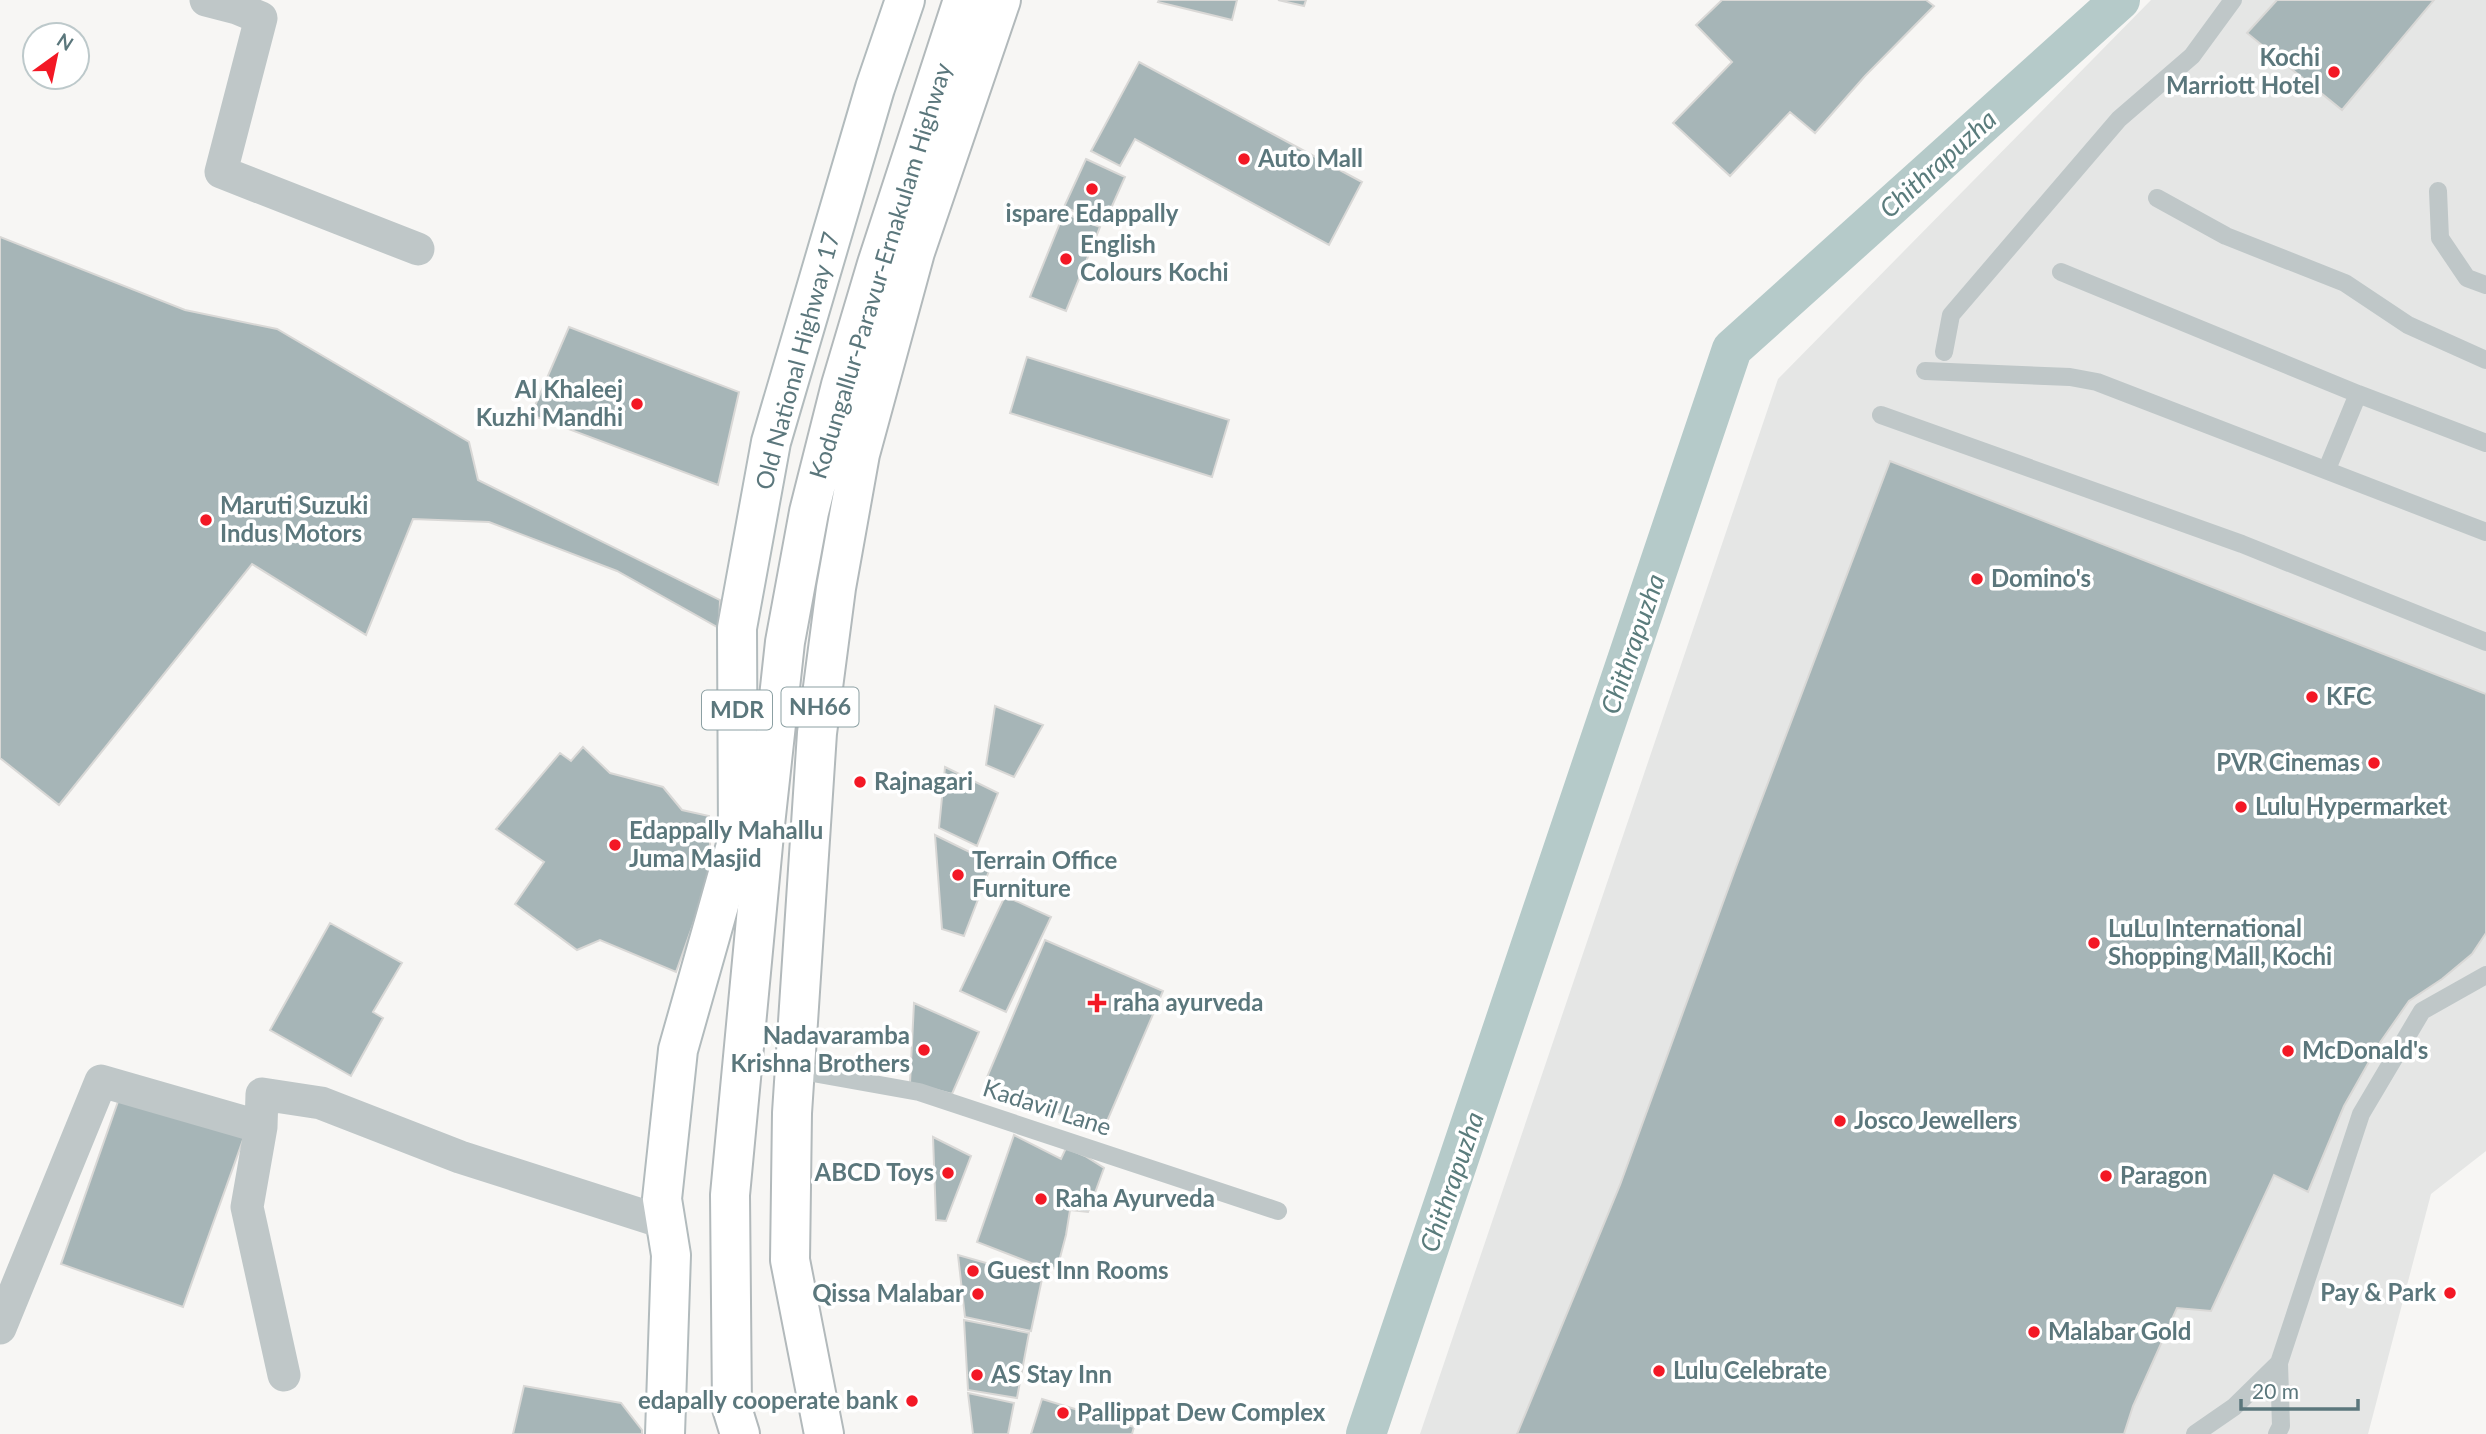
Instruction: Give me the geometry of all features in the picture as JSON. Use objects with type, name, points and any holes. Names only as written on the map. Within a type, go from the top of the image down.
[{"type":"main road","name":"Old National Highway 17","points":[[665,1434],[671,1255],[662,1199],[678,1050],[751,836],[737,628],[771,442],[875,88],[905,0]]},
{"type":"main road","name":"Kodungallur-Paravur-Ernakulam Highway","points":[[751,836],[809,512],[841,385],[877,264],[963,0]]},
{"type":"main road","name":"Kodungallur-Paravur-Ernakulam Highway","points":[[824,1434],[790,1260],[792,1113],[817,733],[836,588],[860,454],[915,252],[1001,0]]},
{"type":"main road","name":"NH66","points":[[740,1434],[732,1408],[730,1195],[751,836]]},
{"type":"street","points":[[227,3],[261,18],[221,172],[418,249]]},
{"type":"street","points":[[0,1328],[101,1081],[261,1127]]},
{"type":"street","points":[[284,1375],[247,1207],[261,1127],[262,1094],[321,1103],[460,1157],[666,1223]]},
{"type":"lane","points":[[1944,352],[1951,315],[2119,119],[2192,56],[2233,0]]},
{"type":"lane","points":[[2438,191],[2440,238],[2467,278],[2486,285]]},
{"type":"lane","points":[[2157,198],[2225,236],[2345,283],[2408,325],[2486,359]]},
{"type":"lane","points":[[2061,272],[2357,394],[2486,443]]},
{"type":"lane","points":[[1925,371],[2070,377],[2097,382],[2486,531]]},
{"type":"lane","points":[[2327,469],[2357,394]]},
{"type":"lane","points":[[1881,415],[2242,544],[2486,642]]},
{"type":"lane","points":[[2277,1434],[2281,1426],[2280,1363],[2361,1114],[2422,1011],[2486,975]]},
{"type":"lane","name":"Kadavil Lane","points":[[796,1070],[919,1092],[1278,1212]]},
{"type":"lane","points":[[2195,1434],[2234,1407],[2280,1363]]},
{"type":"shaded area","points":[[2151,0],[2486,0],[2486,1151],[2431,1194],[2368,1434],[1420,1434],[1778,379]]},
{"type":"building","points":[[1237,0],[1232,20],[1158,2]]},
{"type":"building","points":[[1278,0],[1306,0],[1304,6]]},
{"type":"building","points":[[1722,0],[1926,0],[1934,6],[1865,76],[1815,133],[1790,112],[1730,176],[1673,123],[1732,62],[1696,25]]},
{"type":"building","name":"Kochi Marriott Hotel","points":[[2277,0],[2434,0],[2342,110],[2247,33]]},
{"type":"building","name":"Auto Mall","points":[[1139,62],[1362,182],[1329,245],[1135,139],[1120,166],[1091,151]]},
{"type":"building","points":[[1086,159],[1125,177],[1104,224],[1064,207]]},
{"type":"building","points":[[1064,213],[1100,227],[1066,311],[1030,297]]},
{"type":"building","name":"Maruti Suzuki Indus Motors","points":[[0,237],[185,310],[277,329],[469,442],[478,480],[720,600],[719,628],[617,571],[489,522],[413,519],[366,635],[252,564],[59,805],[0,758]]},
{"type":"building","name":"Al Khaleej Kuzhi Mandhi","points":[[569,327],[739,392],[718,485],[531,415]]},
{"type":"building","points":[[1027,357],[1229,420],[1212,477],[1010,413]]},
{"type":"building","name":"LuLu International Shopping Mall, Kochi","points":[[1890,461],[2486,694],[2486,933],[2472,954],[2409,1001],[2379,1044],[2344,1106],[2308,1192],[2274,1175],[2211,1311],[2177,1308],[2133,1406],[2124,1434],[1517,1434],[1620,1185],[1736,867]]},
{"type":"building","points":[[995,706],[1043,725],[1014,777],[986,765]]},
{"type":"building","name":"Edappally Mahallu Juma Masjid","points":[[583,747],[610,773],[663,787],[682,810],[709,816],[711,874],[676,972],[600,940],[577,950],[515,904],[544,862],[496,829],[560,753],[571,761]]},
{"type":"building","points":[[945,767],[998,793],[977,846],[939,828]]},
{"type":"building","points":[[935,835],[992,863],[964,936],[942,929]]},
{"type":"building","points":[[1005,896],[1051,917],[1006,1012],[960,991]]},
{"type":"building","points":[[330,923],[402,963],[373,1012],[383,1018],[351,1076],[270,1030]]},
{"type":"building","points":[[1045,940],[1163,991],[1102,1133],[985,1082]]},
{"type":"building","points":[[914,1003],[979,1032],[952,1094],[910,1083]]},
{"type":"building","points":[[121,1093],[244,1137],[183,1307],[61,1264]]},
{"type":"building","name":"Raha Ayurveda","points":[[1014,1135],[1061,1159],[1066,1148],[1104,1168],[1088,1212],[1070,1210],[1057,1269],[1031,1263],[977,1242]]},
{"type":"building","points":[[933,1137],[971,1156],[946,1221],[936,1220]]},
{"type":"building","points":[[958,1255],[1042,1279],[1031,1331],[965,1317]]},
{"type":"building","points":[[964,1320],[1029,1333],[1017,1398],[968,1390]]},
{"type":"building","points":[[524,1386],[621,1403],[642,1430],[642,1434],[513,1434]]},
{"type":"building","points":[[968,1393],[1014,1403],[1008,1434],[973,1434]]},
{"type":"building","name":"Pallippat Dew Complex","points":[[1042,1399],[1134,1427],[1132,1434],[1031,1434]]},
{"type":"waterway","name":"Chithrapuzha","points":[[1366,1434],[1732,349],[2120,0]]},
{"type":"place","name":"Kochi Marriott Hotel","points":[[2334,72]]},
{"type":"place","name":"Auto Mall","points":[[1244,159]]},
{"type":"place","name":"ispare Edappally","points":[[1092,189]]},
{"type":"place","name":"English Colours Kochi","points":[[1066,259]]},
{"type":"place","name":"Al Khaleej Kuzhi Mandhi","points":[[637,404]]},
{"type":"place","name":"Maruti Suzuki Indus Motors","points":[[206,520]]},
{"type":"place","name":"Domino's","points":[[1977,579]]},
{"type":"place","name":"KFC","points":[[2312,697]]},
{"type":"place","name":"PVR Cinemas","points":[[2374,763]]},
{"type":"place","name":"Rajnagari","points":[[860,782]]},
{"type":"place","name":"Lulu Hypermarket","points":[[2241,807]]},
{"type":"place","name":"Edappally Mahallu Juma Masjid","points":[[615,845]]},
{"type":"place","name":"Terrain Office Furniture","points":[[958,875]]},
{"type":"place","name":"LuLu International Shopping Mall, Kochi","points":[[2094,943]]},
{"type":"place","name":"raha ayurveda","points":[[1097,1003]]},
{"type":"place","name":"Nadavaramba Krishna Brothers","points":[[924,1050]]},
{"type":"place","name":"McDonald's","points":[[2288,1051]]},
{"type":"place","name":"Josco Jewellers","points":[[1840,1121]]},
{"type":"place","name":"ABCD Toys","points":[[948,1173]]},
{"type":"place","name":"Paragon","points":[[2106,1176]]},
{"type":"place","name":"Raha Ayurveda","points":[[1041,1199]]},
{"type":"place","name":"Guest Inn Rooms","points":[[973,1271]]},
{"type":"place","name":"Pay & Park","points":[[2450,1293]]},
{"type":"place","name":"Qissa Malabar","points":[[978,1294]]},
{"type":"place","name":"Malabar Gold","points":[[2034,1332]]},
{"type":"place","name":"Lulu Celebrate","points":[[1659,1371]]},
{"type":"place","name":"AS Stay Inn","points":[[977,1375]]},
{"type":"place","name":"edapally cooperate bank","points":[[912,1401]]},
{"type":"place","name":"Pallippat Dew Complex","points":[[1063,1413]]}]
